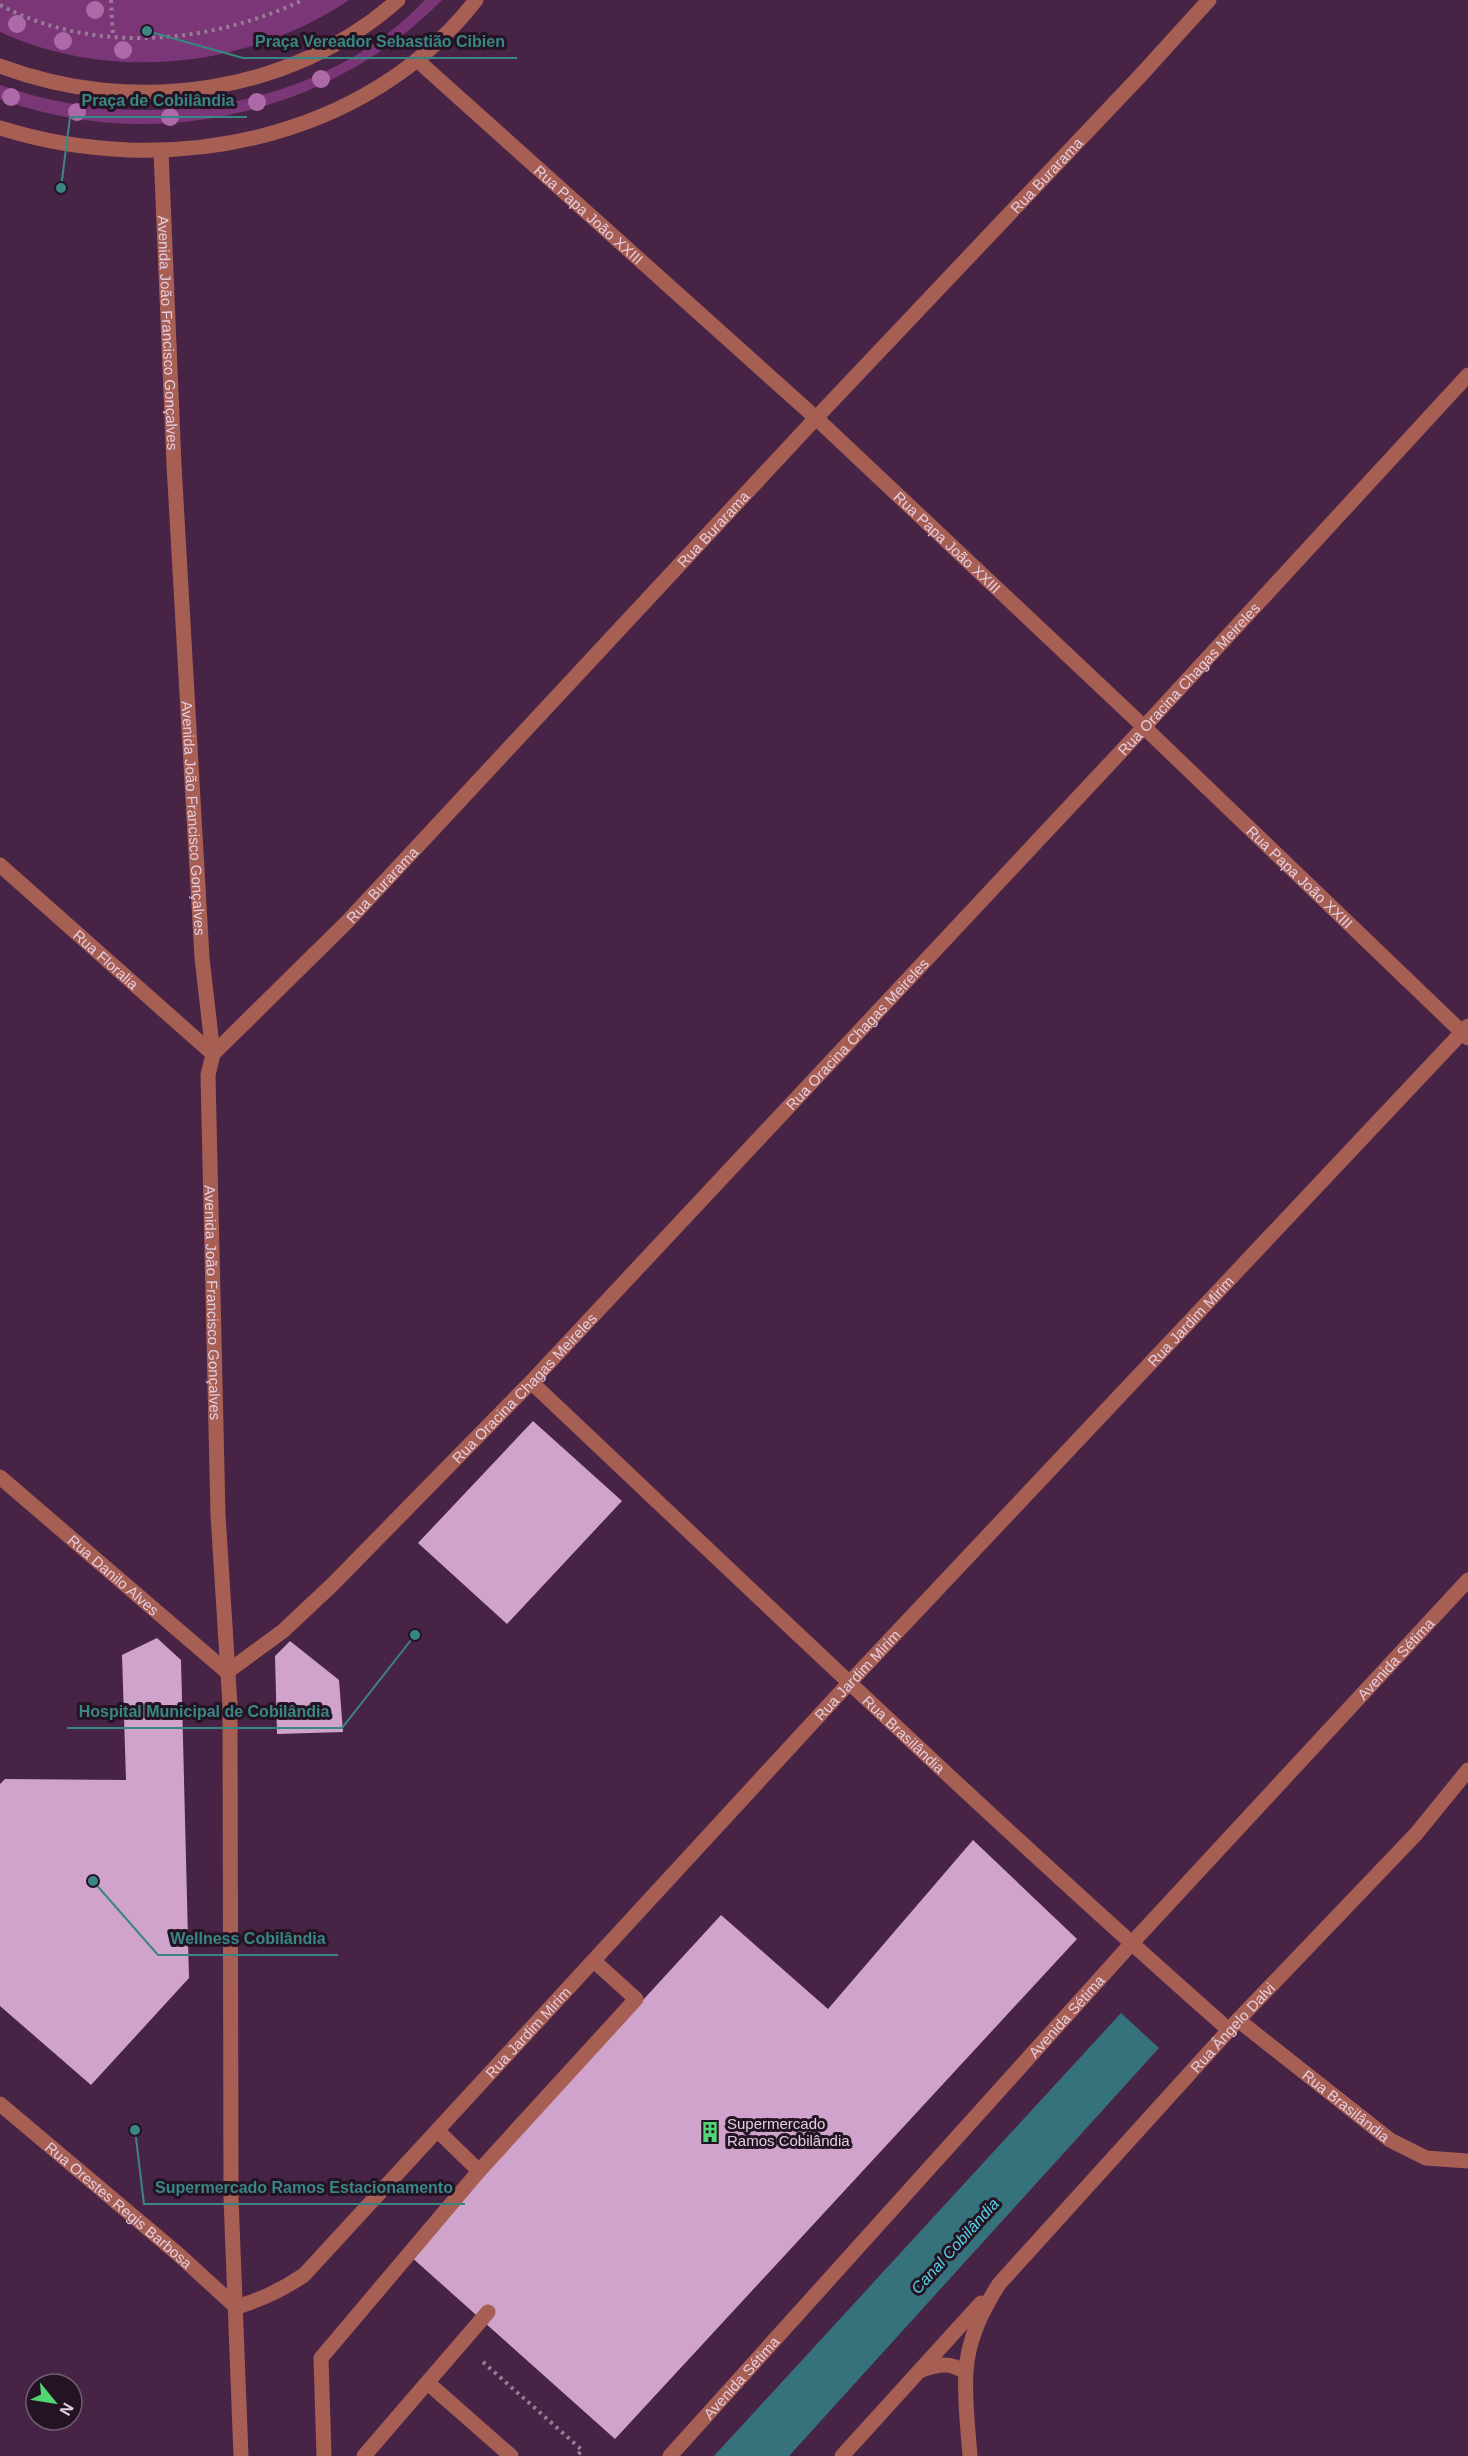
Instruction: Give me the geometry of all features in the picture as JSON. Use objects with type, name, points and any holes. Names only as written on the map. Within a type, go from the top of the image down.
[{"type":"street","points":[[0,66],[38,78],[100,90],[143,93],[207,88],[270,73],[318,53],[363,28],[398,0]]},
{"type":"street","points":[[0,128],[69,145],[118,150],[161,151],[216,146],[287,128],[354,100],[417,60],[449,32],[476,0]]},
{"type":"street","name":"Rua Burarama","points":[[213,1054],[346,922],[1209,0]]},
{"type":"street","name":"Rua Papa João XXIII","points":[[417,60],[816,418],[1466,1032]]},
{"type":"street","name":"Avenida João Francisco Gonçalves","points":[[161,151],[174,465],[202,958],[213,1054],[208,1075],[217,1467],[230,1705],[231,2198],[241,2456]]},
{"type":"street","name":"Rua Oracina Chagas Meireles","points":[[227,1672],[283,1631],[333,1584],[531,1382],[1144,727],[1468,375]]},
{"type":"street","name":"Rua Floralia","points":[[0,865],[213,1054]]},
{"type":"street","name":"Rua Jardim Mirim","points":[[236,2307],[258,2301],[280,2291],[304,2275],[849,1683],[1466,1032]]},
{"type":"street","name":"Rua Brasilândia","points":[[531,1382],[849,1683],[1131,1944],[1233,2025],[1390,2140],[1426,2158],[1468,2161]]},
{"type":"street","name":"Rua Danilo Alves","points":[[0,1476],[227,1672]]},
{"type":"street","name":"Avenida Sétima","points":[[670,2456],[1131,1944],[1468,1580]]},
{"type":"street","name":"Rua Ângelo Dalvi","points":[[842,2456],[1233,2025],[1416,1834],[1468,1770]]},
{"type":"street","points":[[324,2456],[321,2358],[479,2171],[636,1999],[594,1961]]},
{"type":"street","name":"Rua Orestes Regis Barbosa","points":[[0,2104],[178,2254],[236,2307]]},
{"type":"street","points":[[438,2131],[479,2171]]},
{"type":"street","name":"Rua Ângelo Dalvi","points":[[969,2456],[966,2372],[975,2328],[999,2284]]},
{"type":"street","points":[[368,2455],[488,2312]]},
{"type":"street","points":[[919,2372],[945,2364],[956,2366],[966,2372]]},
{"type":"street","points":[[428,2383],[511,2456]]},
{"type":"path","points":[[111,0],[113,36]]},
{"type":"path","points":[[0,5],[53,26],[113,36],[162,38],[218,31],[270,15],[303,0]]},
{"type":"path","points":[[462,2343],[582,2450],[577,2456]]},
{"type":"shaded area","points":[[0,0],[349,0],[310,23],[268,41],[224,53],[179,61],[133,62],[88,58],[43,48],[0,32]]},
{"type":"shaded area","points":[[425,0],[442,0],[397,40],[347,72],[293,97],[236,114],[177,123],[117,123],[58,116],[0,99],[0,85],[54,100],[111,109],[168,110],[225,103],[281,89],[334,68],[382,38]]},
{"type":"water","name":"Canal Cobilândia","points":[[1121,2013],[1159,2048],[789,2456],[714,2456]]},
{"type":"building","points":[[533,1421],[622,1501],[507,1624],[418,1543]]},
{"type":"building","points":[[157,1638],[181,1660],[189,1978],[91,2085],[0,2006],[0,1784],[5,1779],[126,1780],[122,1655]]},
{"type":"building","points":[[290,1641],[339,1680],[343,1732],[277,1734],[275,1656]]},
{"type":"building","name":"Supermercado Ramos Cobilândia","points":[[973,1840],[1077,1939],[615,2439],[409,2255],[721,1915],[828,2009]]},
{"type":"place","name":"Praça Vereador Sebastião Cibien","points":[[147,31]]},
{"type":"place","name":"Praça de Cobilândia","points":[[61,188]]},
{"type":"place","name":"Hospital Municipal de Cobilândia","points":[[415,1635]]},
{"type":"place","name":"Wellness Cobilândia","points":[[93,1881]]},
{"type":"place","name":"Supermercado Ramos Estacionamento","points":[[135,2130]]},
{"type":"place","name":"Supermercado Ramos Cobilândia","points":[[710,2132]]}]
